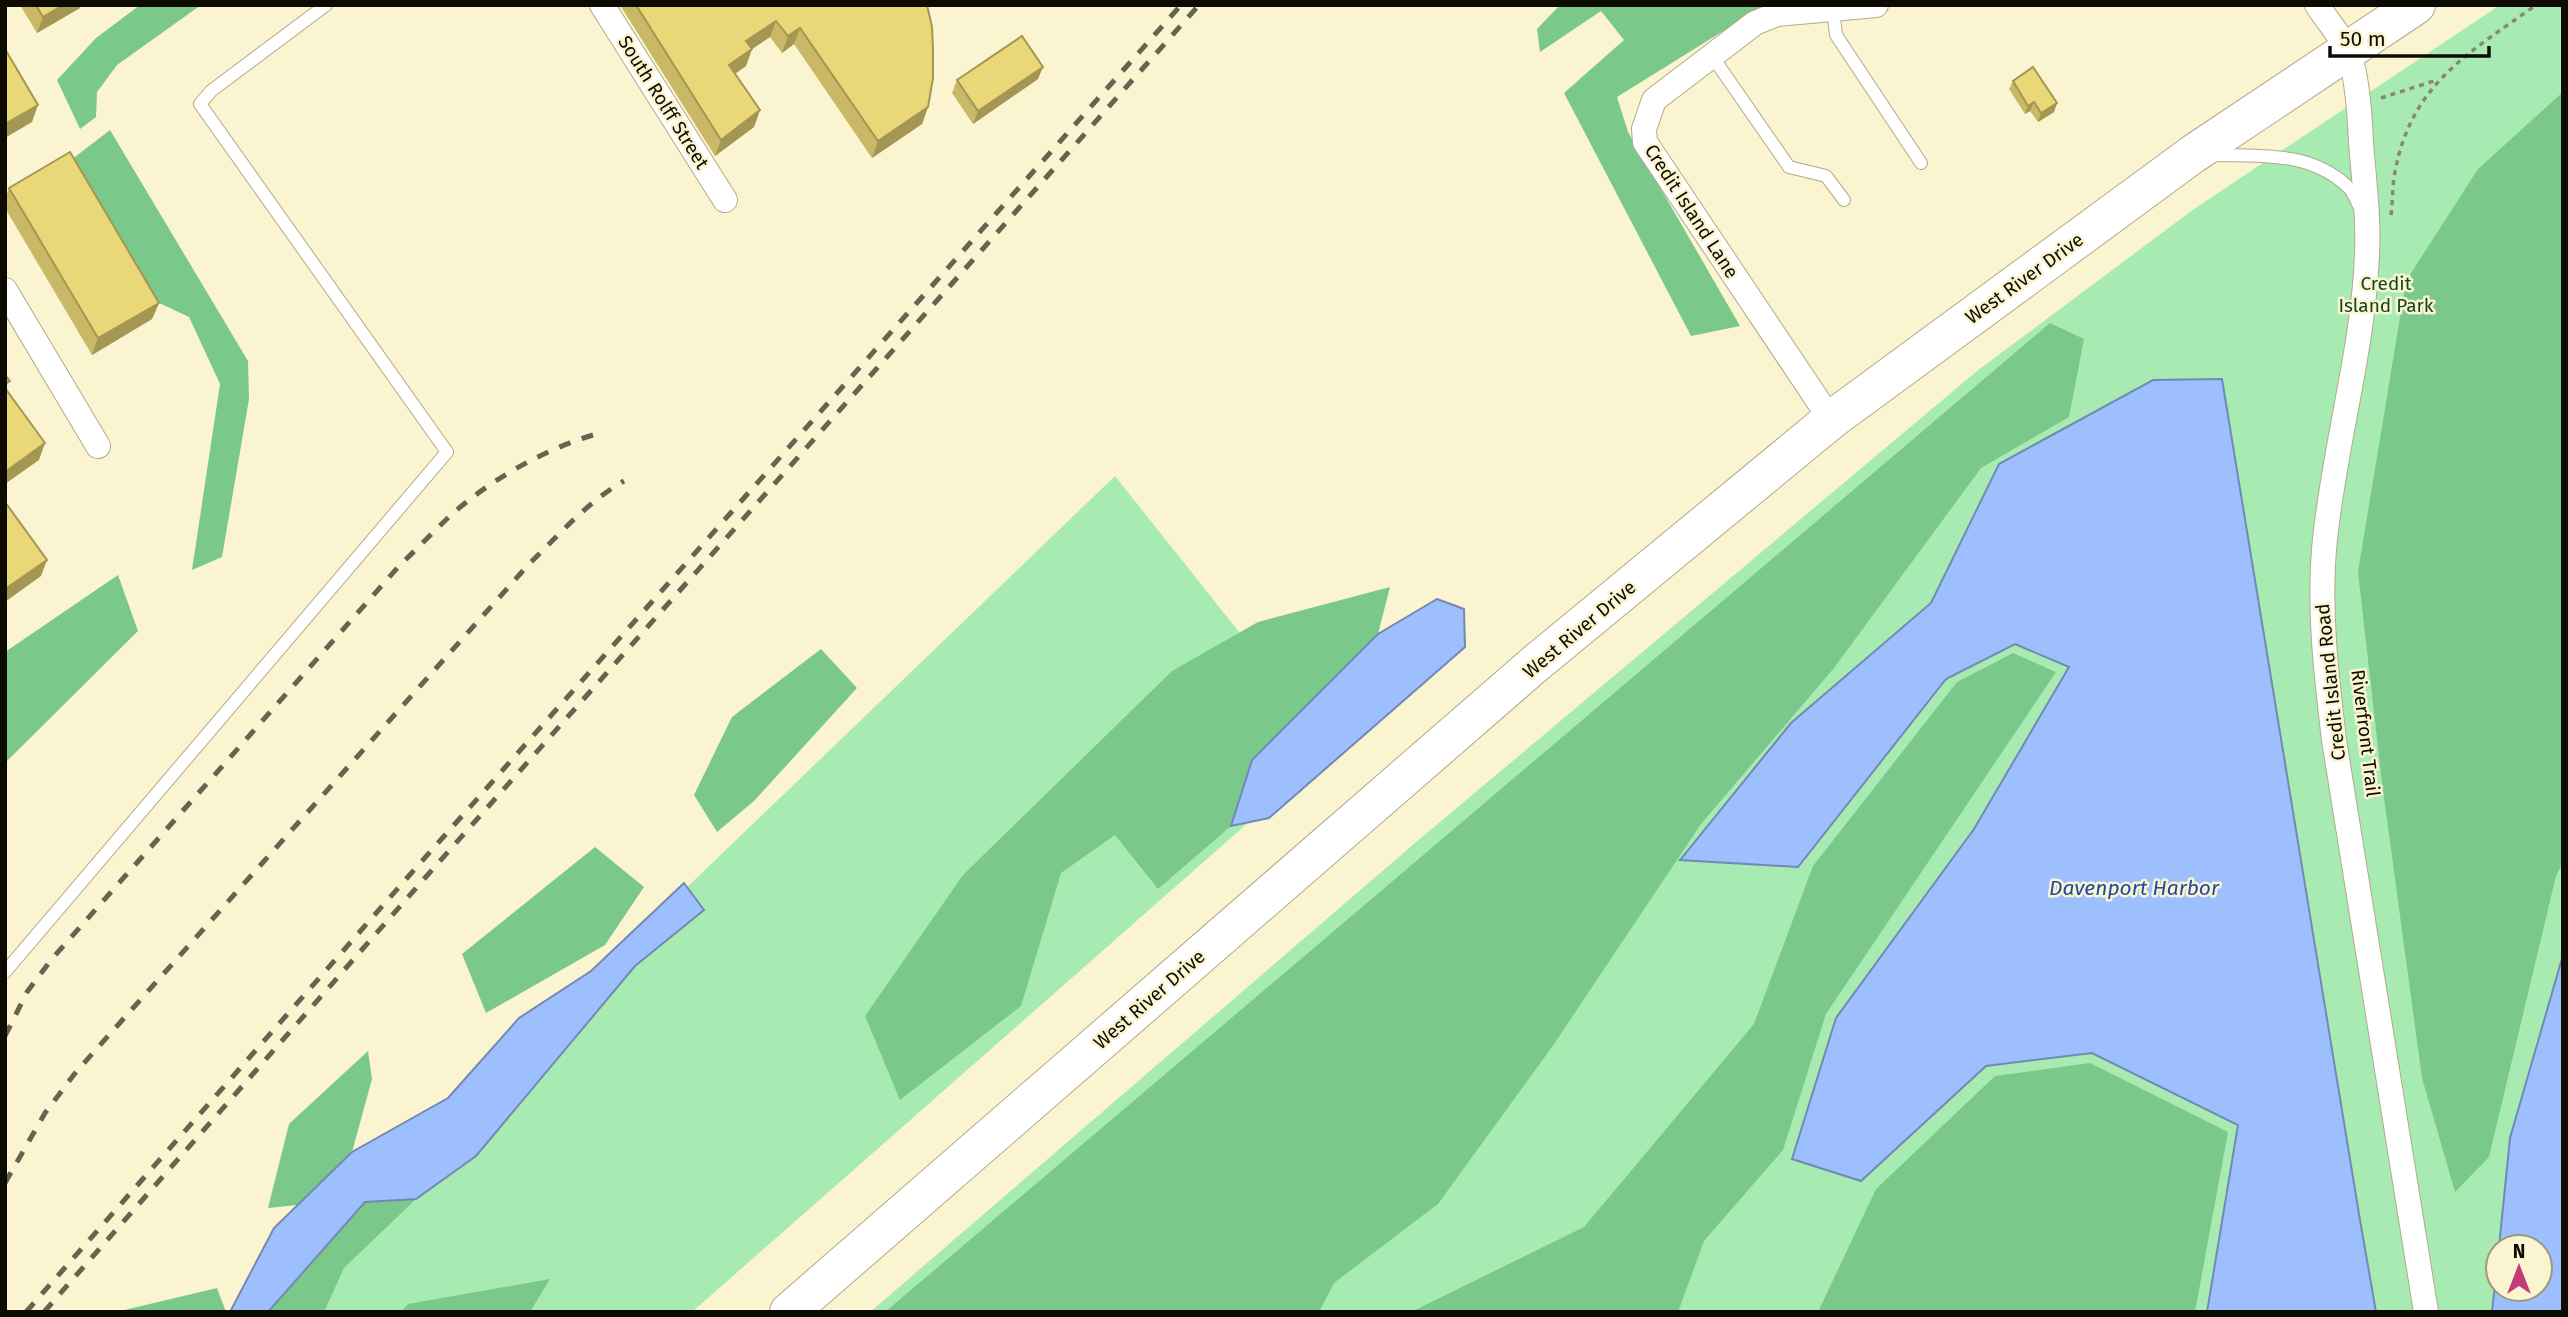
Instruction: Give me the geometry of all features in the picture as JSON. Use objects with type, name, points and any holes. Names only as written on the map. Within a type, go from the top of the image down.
[{"type":"main road","name":"West River Drive","points":[[789,1312],[1536,663],[1831,420],[2193,154],[2416,5]]},
{"type":"street","name":"South Rolff Street","points":[[602,5],[725,200]]},
{"type":"street","name":"Credit Island Lane","points":[[1831,420],[1645,142],[1644,129],[1654,100],[1755,23],[1777,14],[1876,5]]},
{"type":"street","points":[[2317,5],[2347,50]]},
{"type":"street","name":"Credit Island Road","points":[[2347,50],[2379,221],[2367,254],[2362,312],[2337,451],[2325,540],[2321,601],[2334,740],[2426,1312]]},
{"type":"street","points":[[5,290],[98,446]]},
{"type":"lane","points":[[5,972],[447,452],[200,104],[211,91],[326,5]]},
{"type":"lane","points":[[1833,9],[1836,34],[1921,163]]},
{"type":"lane","points":[[1712,56],[1789,167],[1826,176],[1844,200]]},
{"type":"lane","points":[[2193,154],[2288,156],[2320,167],[2349,188],[2379,221]]},
{"type":"path","points":[[2379,221],[2408,130],[2423,99],[2439,79],[2536,5]]},
{"type":"path","points":[[2359,105],[2439,79]]},
{"type":"green space","points":[[140,5],[201,5],[117,65],[97,92],[96,117],[80,129],[57,80],[96,38]]},
{"type":"green space","points":[[1560,5],[1765,5],[1617,97],[1628,132],[1740,326],[1691,336],[1564,93],[1624,40],[1601,11],[1540,52],[1537,29]]},
{"type":"green space","name":"Credit Island Park","points":[[2500,5],[2563,5],[2563,955],[2510,1138],[2500,1233],[2484,1233],[2484,1303],[2493,1303],[2492,1312],[2376,1312],[2222,380],[1999,464],[1931,603],[1791,723],[1680,859],[1798,867],[1946,679],[2015,644],[2070,667],[1974,829],[1861,1181],[1986,1066],[2092,1053],[2239,1125],[2207,1312],[870,1312],[1415,843],[1977,371],[2194,209]]},
{"type":"green space","points":[[2563,92],[2563,862],[2556,876],[2489,1157],[2455,1192],[2422,1078],[2382,783],[2358,572],[2406,281],[2478,169]]},
{"type":"green space","points":[[110,130],[248,361],[249,399],[222,557],[192,570],[220,384],[189,317],[155,301],[71,160]]},
{"type":"green space","points":[[2050,323],[2084,339],[2069,417],[1981,468],[1834,668],[1701,824],[1552,1047],[1438,1204],[1334,1283],[1319,1312],[885,1312]]},
{"type":"green space","points":[[1115,476],[1332,749],[692,1312],[245,1312]]},
{"type":"green space","points":[[118,575],[138,631],[5,763],[5,652]]},
{"type":"green space","points":[[1390,587],[1378,634],[1252,760],[1231,826],[1158,889],[1115,835],[1061,873],[1021,1006],[900,1100],[865,1016],[963,875],[1172,671],[1258,622]]},
{"type":"green space","points":[[821,649],[857,688],[754,801],[717,832],[694,795],[732,717]]},
{"type":"green space","points":[[2013,653],[2056,672],[1826,1014],[1783,1150],[1704,1241],[1678,1312],[1411,1312],[1584,1227],[1754,1024],[1813,866],[1957,682]]},
{"type":"green space","points":[[595,847],[644,887],[605,945],[486,1013],[462,954]]},
{"type":"green space","points":[[368,1051],[372,1079],[352,1152],[297,1205],[268,1208],[289,1124]]},
{"type":"green space","points":[[2090,1063],[2228,1132],[2195,1312],[1818,1312],[1876,1189],[1995,1076]]},
{"type":"green space","points":[[416,1199],[344,1268],[324,1312],[268,1312],[365,1202]]},
{"type":"green space","points":[[550,1279],[530,1312],[401,1312],[408,1304]]},
{"type":"green space","points":[[217,1288],[226,1312],[116,1312]]},
{"type":"water","name":"Davenport Harbor","points":[[2222,379],[2376,1312],[2207,1312],[2238,1125],[2092,1053],[1986,1066],[1861,1181],[1792,1159],[1836,1018],[1974,829],[2069,667],[2015,644],[1946,679],[1798,867],[1680,860],[1791,723],[1931,603],[1999,464],[2153,380]]},
{"type":"water","points":[[1437,599],[1464,609],[1465,647],[1269,818],[1231,826],[1252,760],[1378,634]]},
{"type":"water","points":[[684,883],[704,910],[635,966],[476,1156],[416,1199],[365,1202],[268,1312],[230,1312],[274,1228],[352,1152],[448,1098],[519,1018],[591,971]]},
{"type":"water","points":[[2563,955],[2563,1312],[2492,1312],[2493,1303],[2554,1303],[2554,1233],[2500,1233],[2510,1138]]},
{"type":"building","points":[[36,5],[63,5],[43,17]]},
{"type":"building","points":[[636,5],[927,5],[933,49],[933,78],[928,107],[878,141],[800,28],[788,36],[776,21],[746,41],[752,49],[729,65],[760,110],[721,140]]},
{"type":"building","points":[[1022,36],[1043,67],[978,111],[957,80]]},
{"type":"building","points":[[5,49],[38,105],[5,124]]},
{"type":"building","points":[[2033,67],[2057,103],[2041,113],[2034,102],[2028,106],[2013,81]]},
{"type":"building","points":[[70,152],[159,303],[98,338],[9,188]]},
{"type":"building","points":[[5,388],[45,443],[5,472]]},
{"type":"building","points":[[5,502],[47,560],[5,589]]},
{"type":"railway","points":[[26,1312],[1181,5]]},
{"type":"railway","points":[[44,1312],[1199,5]]},
{"type":"railway","points":[[5,1036],[27,992],[51,960],[400,565],[451,515],[500,478],[555,449],[593,435]]},
{"type":"railway","points":[[5,1183],[45,1113],[76,1072],[529,564],[586,509],[624,481]]}]
